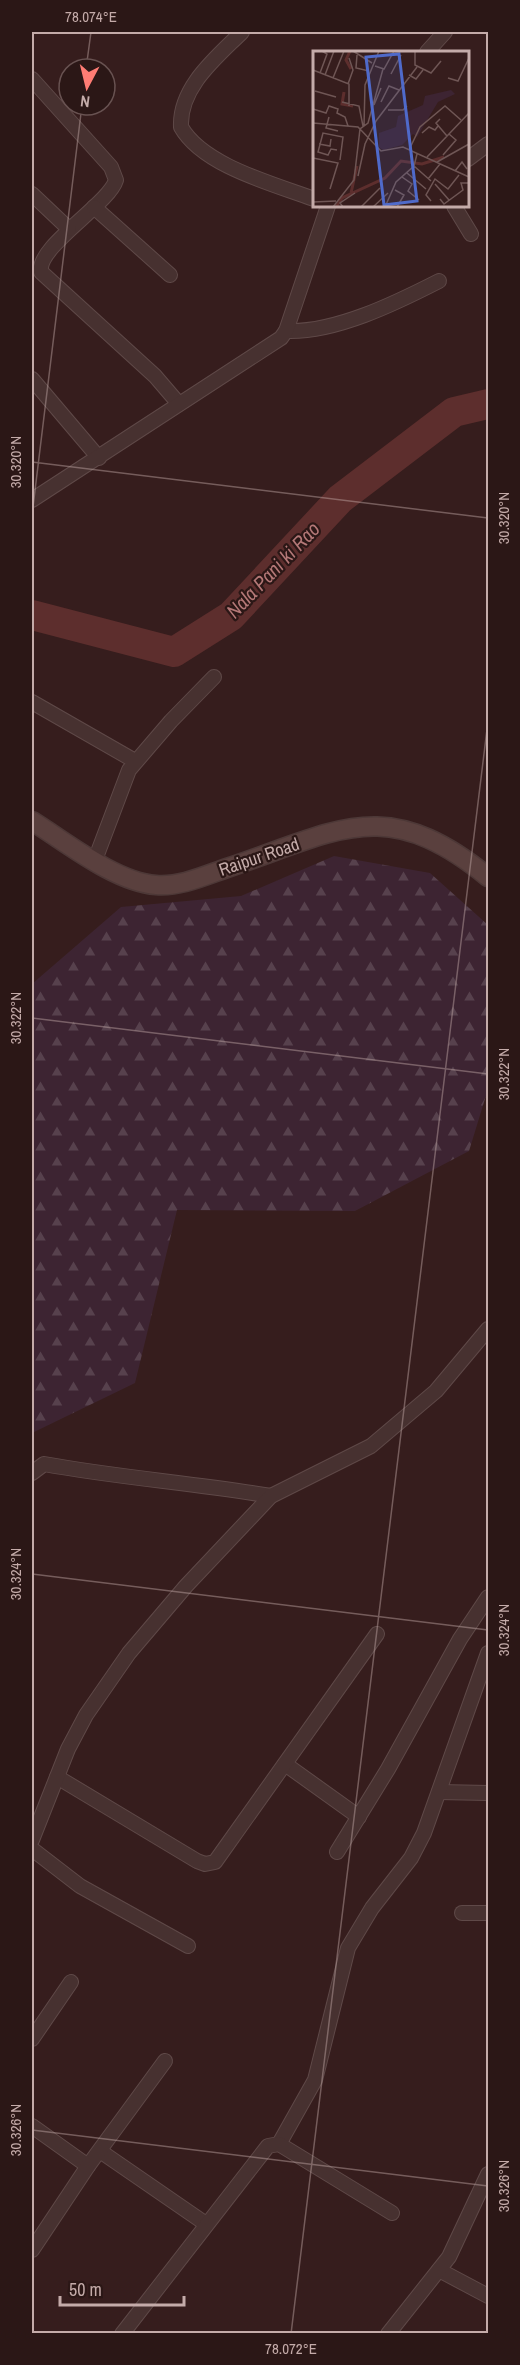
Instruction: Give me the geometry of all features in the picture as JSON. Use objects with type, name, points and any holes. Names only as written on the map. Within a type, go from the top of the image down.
[{"type":"main road","name":"Raipur Road","points":[[32,821],[95,860],[140,883],[174,885],[339,829],[369,825],[399,827],[424,836],[461,855],[489,877]]},
{"type":"street","points":[[242,32],[206,69],[190,90],[183,106],[181,127],[186,135],[215,158],[239,170],[313,197]]},
{"type":"street","points":[[428,51],[446,32]]},
{"type":"street","points":[[32,79],[115,175],[114,185],[69,229],[44,261],[41,272],[155,376],[179,404]]},
{"type":"street","points":[[469,158],[489,144]]},
{"type":"street","points":[[32,194],[69,229]]},
{"type":"street","points":[[94,207],[170,275]]},
{"type":"street","points":[[32,500],[275,344],[286,331],[328,207]]},
{"type":"street","points":[[455,207],[471,234]]},
{"type":"street","points":[[286,331],[310,331],[330,326],[409,297],[439,281]]},
{"type":"street","points":[[32,379],[99,458]]},
{"type":"street","points":[[95,860],[126,777],[135,761],[214,677]]},
{"type":"street","points":[[32,702],[135,761]]},
{"type":"street","points":[[32,1840],[57,1777],[86,1715],[129,1653],[186,1586],[271,1496],[371,1446],[436,1390],[489,1329]]},
{"type":"street","points":[[32,1473],[44,1464],[98,1474],[219,1487],[271,1496]]},
{"type":"street","points":[[337,1852],[460,1639],[489,1597]]},
{"type":"street","points":[[57,1777],[197,1861],[211,1864],[220,1858],[377,1634]]},
{"type":"street","points":[[279,2144],[315,2080],[348,1948],[372,1908],[397,1878],[418,1846],[489,1653]]},
{"type":"street","points":[[285,1764],[359,1817]]},
{"type":"street","points":[[439,1792],[489,1793]]},
{"type":"street","points":[[32,1849],[80,1886],[188,1946]]},
{"type":"street","points":[[462,1913],[489,1913]]},
{"type":"street","points":[[32,2039],[71,1982]]},
{"type":"street","points":[[32,2250],[88,2166],[165,2061]]},
{"type":"street","points":[[32,2126],[88,2166]]},
{"type":"street","points":[[122,2334],[264,2149],[272,2144],[279,2144],[392,2213]]},
{"type":"street","points":[[100,2151],[206,2224]]},
{"type":"street","points":[[388,2334],[439,2270],[459,2240],[489,2174]]},
{"type":"street","points":[[439,2270],[489,2296]]},
{"type":"green space","points":[[334,856],[430,873],[488,925],[488,1089],[469,1151],[355,1211],[177,1210],[135,1383],[32,1433],[32,984],[121,907],[241,896]]},
{"type":"waterway","name":"Nala Pani ki Rao","points":[[32,615],[174,652],[231,616],[340,499],[454,412],[488,404]]}]
